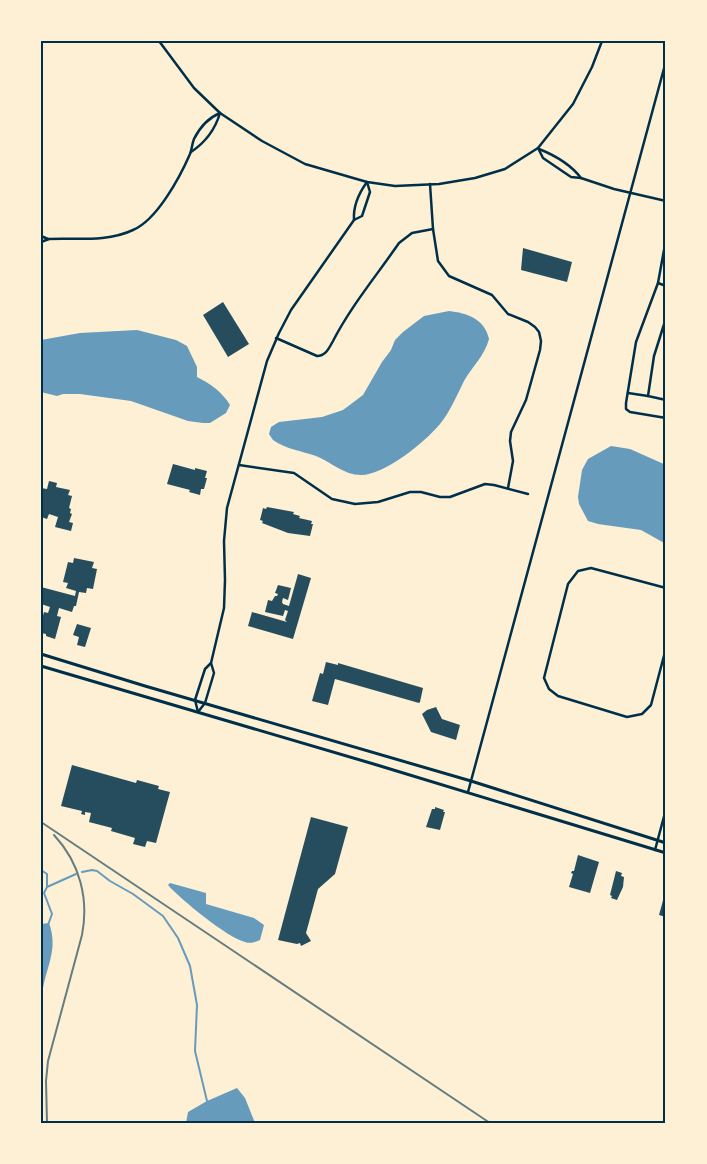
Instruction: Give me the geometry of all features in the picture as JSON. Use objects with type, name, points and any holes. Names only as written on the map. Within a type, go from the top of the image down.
[{"type":"main road","points":[[41,654],[471,781],[666,843]]},
{"type":"main road","points":[[41,666],[468,792],[666,853]]},
{"type":"street","points":[[159,41],[185,77],[220,112],[262,141],[305,164],[367,182],[396,186],[449,183],[475,178],[505,168],[538,148],[573,104],[592,67],[602,41]]},
{"type":"street","points":[[468,792],[666,61]]},
{"type":"street","points":[[41,242],[50,239],[109,237],[135,230],[164,202],[190,153],[194,139],[208,118],[220,112]]},
{"type":"street","points":[[190,153],[202,145],[217,124],[220,112]]},
{"type":"street","points":[[538,148],[575,170],[581,178]]},
{"type":"street","points":[[538,148],[543,158],[571,177],[666,201]]},
{"type":"street","points":[[354,220],[359,193],[367,182]]},
{"type":"street","points":[[198,712],[205,704],[214,673],[211,663],[224,608],[227,508],[267,360],[296,300],[354,220],[362,216],[370,192],[367,182]]},
{"type":"street","points":[[430,184],[433,228],[438,261],[449,276],[492,295],[508,314],[528,322],[539,332],[541,340],[540,350],[526,400],[511,432],[510,441],[513,461],[508,488]]},
{"type":"street","points":[[276,338],[317,356],[323,354],[328,349],[341,324],[399,243],[412,233],[433,228]]},
{"type":"street","points":[[41,236],[50,239]]},
{"type":"street","points":[[666,239],[658,283],[636,342],[626,409],[630,412],[666,418]]},
{"type":"street","points":[[658,283],[666,286]]},
{"type":"street","points":[[648,396],[654,356],[666,318]]},
{"type":"street","points":[[628,393],[666,400]]},
{"type":"street","points":[[239,465],[294,474],[332,498],[355,504],[378,502],[410,492],[445,497],[485,484],[528,494]]},
{"type":"street","points":[[666,588],[590,568],[578,571],[568,584],[544,678],[549,689],[558,696],[627,717],[642,714],[651,705],[666,648]]},
{"type":"street","points":[[198,712],[195,700],[205,669],[211,663]]},
{"type":"street","points":[[655,850],[666,809]]},
{"type":"water","points":[[449,311],[462,313],[474,318],[484,326],[489,339],[485,350],[464,381],[444,419],[415,448],[381,470],[361,475],[343,471],[316,456],[288,448],[273,440],[269,434],[271,427],[279,422],[322,417],[343,410],[363,395],[391,350],[395,340],[403,332],[424,316]]},
{"type":"water","points":[[137,330],[176,340],[187,346],[197,367],[197,377],[216,389],[230,405],[226,413],[210,423],[203,423],[188,421],[131,401],[80,394],[57,396],[41,392],[41,340],[80,333]]},
{"type":"water","points":[[611,446],[630,449],[666,465],[666,544],[641,530],[588,521],[579,504],[578,497],[582,470],[588,459]]},
{"type":"water","points":[[170,883],[206,893],[206,904],[254,918],[264,925],[260,940],[247,943],[227,933],[183,899],[168,885]]},
{"type":"water","points":[[49,923],[53,940],[51,955],[41,990],[41,924]]},
{"type":"water","points":[[237,1088],[245,1098],[255,1123],[186,1123],[188,1112],[207,1101]]},
{"type":"building","points":[[523,248],[572,262],[567,282],[521,270]]},
{"type":"building","points":[[223,302],[249,344],[228,357],[203,315]]},
{"type":"building","points":[[173,464],[207,471],[204,489],[201,489],[200,495],[189,492],[190,490],[167,484]]},
{"type":"building","points":[[49,481],[57,483],[56,487],[70,490],[68,495],[72,496],[69,508],[72,514],[69,522],[73,523],[71,531],[55,527],[58,517],[49,514],[47,519],[41,517],[41,488],[47,489]]},
{"type":"building","points":[[267,507],[294,512],[293,514],[300,516],[299,518],[312,521],[310,536],[288,533],[262,523],[263,521],[260,520],[263,508],[266,509]]},
{"type":"building","points":[[74,558],[94,562],[92,568],[97,569],[93,589],[87,588],[86,593],[79,592],[76,606],[74,606],[72,612],[59,608],[57,616],[61,617],[55,639],[41,633],[44,612],[48,613],[50,607],[41,604],[41,587],[75,596],[76,591],[66,588],[68,583],[63,582],[68,562],[73,563]]},
{"type":"building","points":[[298,574],[311,578],[293,639],[248,626],[252,612],[287,622],[285,620],[288,611],[285,610],[283,616],[265,612],[268,600],[272,601],[278,594],[275,593],[278,585],[291,588],[288,600],[283,598],[282,602],[289,606]]},
{"type":"building","points":[[77,624],[91,628],[85,647],[77,645],[79,637],[73,635]]},
{"type":"building","points":[[326,662],[338,665],[338,663],[423,688],[420,702],[335,679],[328,705],[312,701],[320,673],[323,674]]},
{"type":"building","points":[[436,707],[442,719],[460,725],[456,740],[431,732],[422,714]]},
{"type":"building","points":[[72,765],[136,783],[137,780],[159,786],[158,789],[170,792],[156,843],[147,841],[145,847],[133,844],[135,838],[111,831],[112,828],[89,822],[91,813],[85,812],[85,815],[81,814],[82,811],[61,806]]},
{"type":"building","points":[[435,807],[445,812],[440,830],[426,827],[432,809],[435,809]]},
{"type":"building","points":[[311,817],[348,827],[335,874],[318,889],[306,933],[311,941],[301,946],[300,943],[278,940]]},
{"type":"building","points":[[578,855],[599,862],[590,893],[569,887],[573,874],[571,873],[574,871]]},
{"type":"building","points":[[616,871],[622,873],[621,876],[624,877],[623,887],[617,900],[611,898],[612,896],[610,895]]},
{"type":"building","points":[[666,893],[666,917],[659,915]]},
{"type":"waterway","points":[[41,870],[47,874],[47,887]]},
{"type":"waterway","points":[[82,872],[97,871],[133,894],[163,916],[178,938],[190,966],[197,1005],[195,1051],[207,1101]]},
{"type":"waterway","points":[[48,925],[52,914],[44,893],[47,887],[76,874]]},
{"type":"railway","points":[[41,822],[490,1123]]},
{"type":"railway","points":[[47,1123],[46,1081],[48,1061],[84,922],[83,895],[76,869],[63,846],[54,835]]}]
